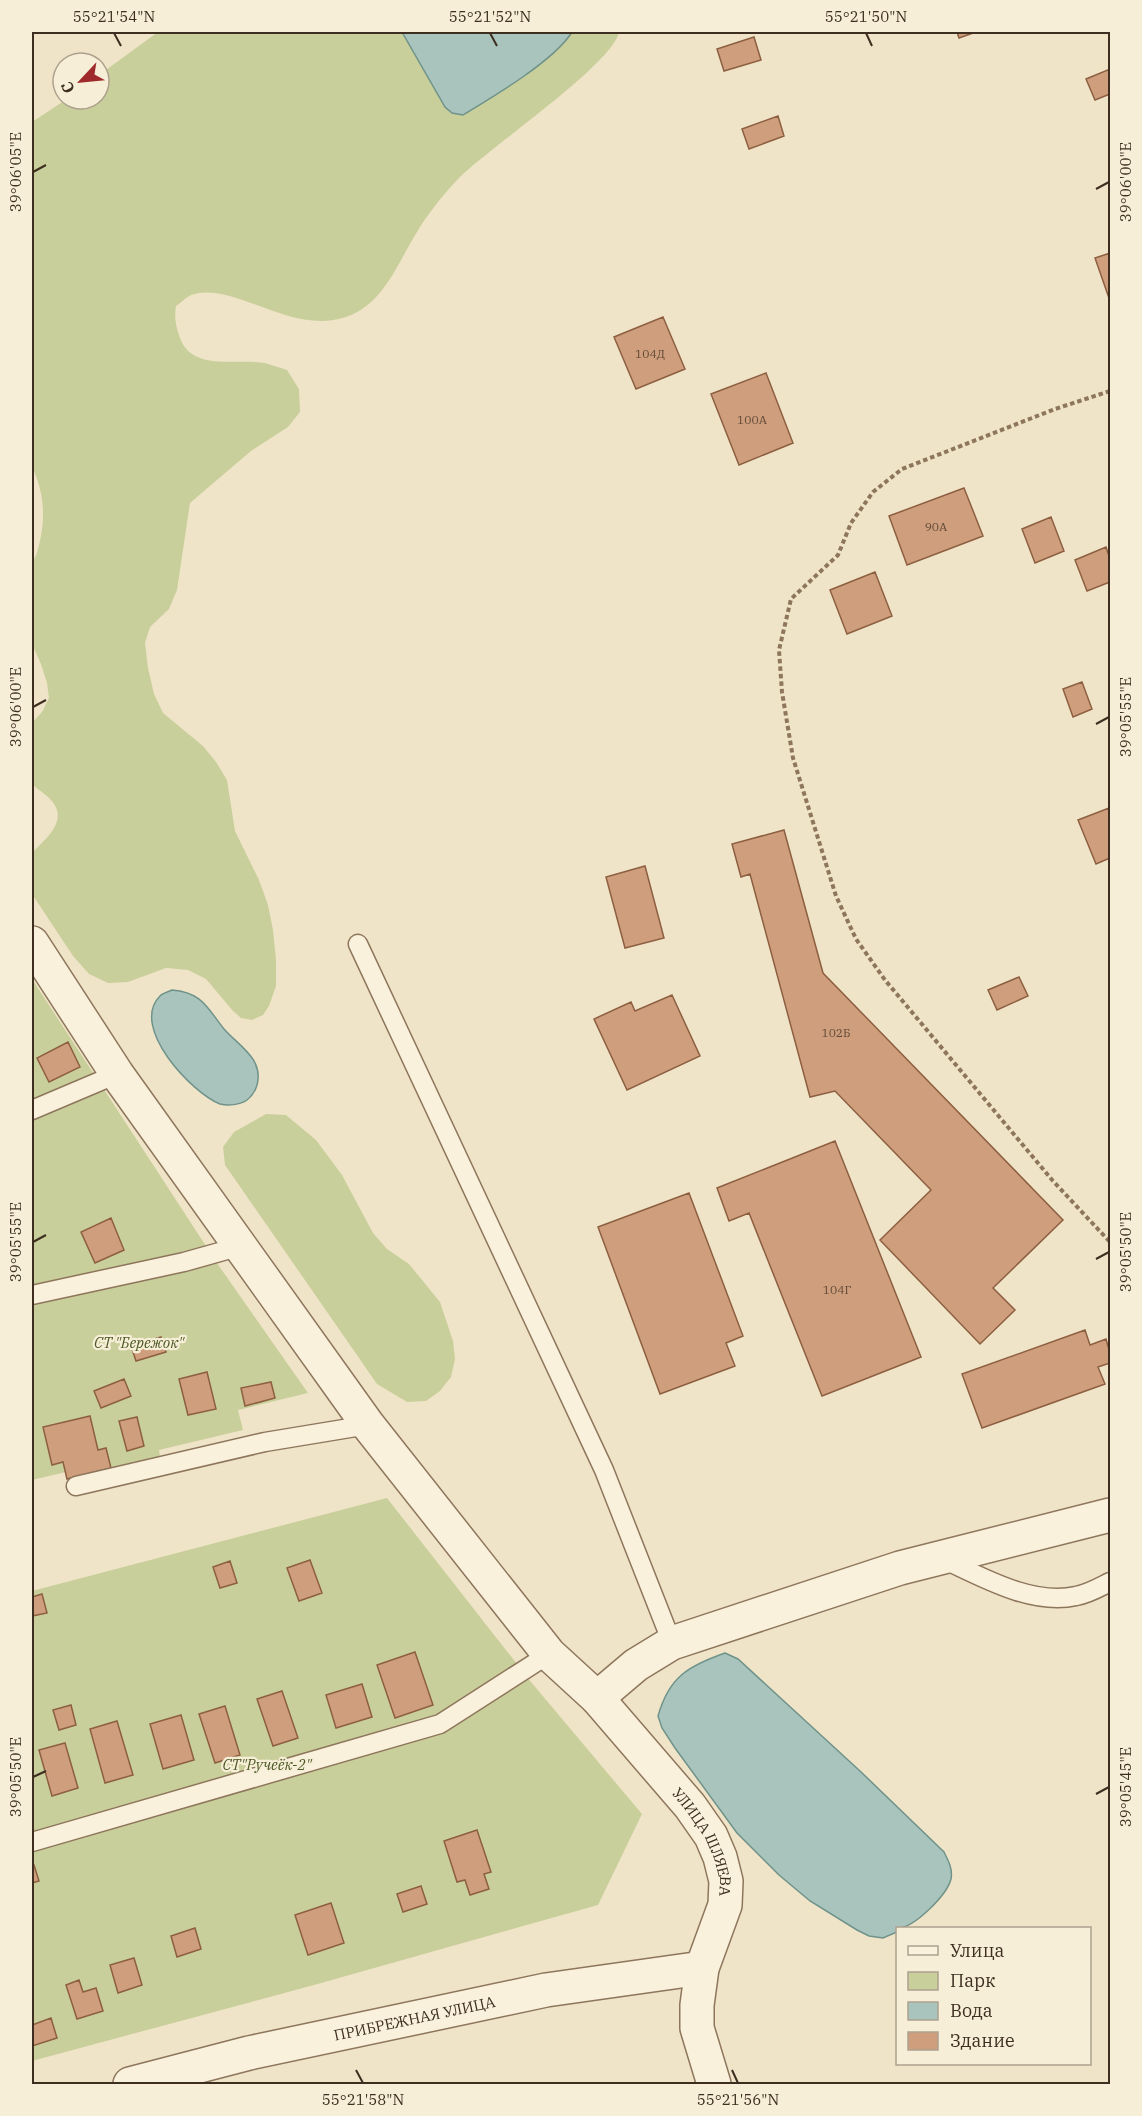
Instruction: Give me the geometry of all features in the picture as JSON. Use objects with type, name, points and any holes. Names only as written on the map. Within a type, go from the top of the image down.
[{"type":"street","name":"УЛИЦА ШЛЯЕВА","points":[[32,943],[117,1074],[368,1425],[549,1654],[597,1698],[690,1806],[711,1836],[720,1857],[726,1881],[725,1905],[702,1968],[697,2005],[697,2028],[714,2085]]},
{"type":"street","points":[[597,1698],[636,1665],[672,1643],[900,1568],[1110,1515]]},
{"type":"street","name":"ПРИБРЕЖНАЯ УЛИЦА","points":[[130,2085],[249,2053],[546,1990],[702,1968]]},
{"type":"lane","points":[[358,944],[604,1470],[672,1643]]},
{"type":"lane","points":[[32,1110],[117,1074]]},
{"type":"lane","points":[[32,1295],[184,1262],[241,1246]]},
{"type":"lane","points":[[76,1486],[266,1442],[368,1425]]},
{"type":"lane","points":[[939,1557],[988,1580],[1033,1596],[1058,1598],[1076,1596],[1110,1582]]},
{"type":"lane","points":[[32,1842],[440,1724],[549,1654]]},
{"type":"path","points":[[1110,391],[1055,409],[902,469],[873,492],[851,523],[838,555],[791,599],[780,650],[782,692],[793,758],[836,896],[856,939],[885,980],[1038,1163],[1110,1242]]},
{"type":"green space","points":[[158,32],[402,32],[445,107],[463,115],[538,66],[564,43],[572,32],[619,32],[612,46],[596,64],[548,106],[474,164],[454,184],[421,225],[380,293],[359,311],[346,317],[325,321],[304,319],[244,300],[207,292],[191,295],[176,306],[175,315],[180,338],[186,349],[195,356],[205,360],[265,363],[287,370],[299,389],[300,412],[288,427],[251,451],[190,503],[177,590],[169,609],[150,627],[145,643],[154,694],[163,713],[203,746],[227,780],[235,831],[259,880],[268,905],[276,960],[276,986],[263,1015],[252,1020],[241,1018],[206,979],[188,970],[166,968],[128,982],[108,983],[89,974],[73,956],[32,894],[32,853],[52,831],[58,818],[52,801],[32,784],[32,723],[42,712],[49,698],[47,683],[32,644],[32,561],[39,545],[43,515],[39,486],[32,467],[32,122],[51,110],[111,111],[111,66]]},
{"type":"green space","name":"СТ \"Бережок\"","points":[[32,979],[219,1266],[308,1393],[238,1410],[243,1430],[159,1450],[160,1457],[67,1479],[66,1472],[32,1480]]},
{"type":"green space","points":[[266,1114],[286,1115],[316,1140],[342,1175],[373,1233],[387,1249],[409,1264],[440,1302],[453,1341],[455,1359],[451,1377],[440,1391],[426,1401],[407,1402],[377,1384],[225,1165],[223,1147],[234,1132]]},
{"type":"green space","name":"СТ\"Ручеёк-2\"","points":[[387,1498],[531,1682],[642,1814],[598,1905],[32,2061],[32,1591]]},
{"type":"water","points":[[402,32],[572,32],[564,43],[538,66],[463,115],[452,113],[445,107]]},
{"type":"water","points":[[172,990],[191,994],[203,1003],[254,1060],[258,1076],[257,1085],[247,1100],[234,1105],[220,1104],[194,1087],[168,1058],[158,1041],[152,1024],[153,1009],[160,996]]},
{"type":"water","points":[[725,1653],[738,1659],[944,1852],[951,1868],[951,1879],[937,1902],[929,1910],[905,1927],[896,1927],[896,1932],[883,1938],[869,1936],[810,1901],[779,1875],[737,1833],[675,1748],[662,1728],[658,1716],[674,1682],[690,1668]]},
{"type":"building","points":[[957,32],[976,32],[959,38]]},
{"type":"building","points":[[754,37],[761,60],[724,71],[717,49]]},
{"type":"building","points":[[1110,69],[1110,94],[1095,100],[1086,79]]},
{"type":"building","points":[[778,116],[784,136],[749,149],[742,129]]},
{"type":"building","points":[[1110,253],[1110,301],[1095,258]]},
{"type":"building","points":[[663,317],[685,369],[636,389],[614,337]]},
{"type":"building","points":[[766,373],[793,443],[739,465],[711,394]]},
{"type":"building","points":[[964,488],[983,536],[907,565],[889,516]]},
{"type":"building","points":[[1051,517],[1064,551],[1035,563],[1022,529]]},
{"type":"building","points":[[1106,547],[1110,559],[1110,582],[1087,591],[1075,560]]},
{"type":"building","points":[[875,572],[892,616],[847,634],[830,590]]},
{"type":"building","points":[[1082,682],[1092,709],[1073,717],[1063,689]]},
{"type":"building","points":[[1109,808],[1110,858],[1096,864],[1078,820]]},
{"type":"building","points":[[784,830],[823,973],[1063,1220],[993,1288],[1015,1310],[980,1344],[880,1240],[931,1190],[835,1091],[810,1097],[750,874],[741,877],[732,844]]},
{"type":"building","points":[[645,866],[664,938],[625,948],[606,877]]},
{"type":"building","points":[[1019,977],[1028,996],[997,1010],[988,990]]},
{"type":"building","points":[[672,995],[700,1056],[627,1090],[594,1019],[631,1002],[635,1011]]},
{"type":"building","points":[[68,1042],[80,1067],[49,1082],[37,1058]]},
{"type":"building","points":[[835,1141],[921,1357],[822,1396],[749,1213],[729,1221],[717,1188]]},
{"type":"building","points":[[689,1193],[743,1336],[726,1343],[735,1366],[660,1394],[598,1227]]},
{"type":"building","points":[[111,1218],[124,1250],[95,1263],[81,1232]]},
{"type":"building","points":[[1085,1330],[1090,1345],[1106,1339],[1110,1363],[1098,1367],[1105,1384],[982,1428],[962,1374]]},
{"type":"building","points":[[161,1337],[166,1352],[136,1361],[131,1346]]},
{"type":"building","points":[[207,1372],[216,1409],[188,1415],[179,1379]]},
{"type":"building","points":[[124,1379],[131,1396],[101,1408],[94,1391]]},
{"type":"building","points":[[271,1382],[275,1398],[245,1406],[241,1388]]},
{"type":"building","points":[[90,1416],[98,1450],[106,1448],[111,1468],[67,1479],[63,1462],[52,1465],[43,1427]]},
{"type":"building","points":[[137,1417],[144,1446],[127,1451],[119,1421]]},
{"type":"building","points":[[310,1560],[322,1593],[299,1601],[287,1568]]},
{"type":"building","points":[[230,1561],[237,1583],[220,1588],[213,1567]]},
{"type":"building","points":[[42,1594],[47,1613],[32,1616],[32,1597]]},
{"type":"building","points":[[415,1652],[433,1705],[395,1718],[377,1665]]},
{"type":"building","points":[[362,1684],[372,1717],[336,1728],[326,1695]]},
{"type":"building","points":[[282,1691],[298,1738],[273,1746],[257,1699]]},
{"type":"building","points":[[71,1705],[76,1725],[59,1730],[53,1710]]},
{"type":"building","points":[[225,1706],[240,1755],[215,1763],[199,1714]]},
{"type":"building","points":[[181,1715],[194,1760],[163,1769],[150,1724]]},
{"type":"building","points":[[117,1721],[133,1775],[105,1783],[90,1729]]},
{"type":"building","points":[[65,1743],[78,1788],[52,1796],[39,1750]]},
{"type":"building","points":[[477,1830],[491,1872],[484,1874],[489,1889],[470,1895],[465,1880],[457,1882],[444,1841]]},
{"type":"building","points":[[32,1865],[34,1865],[39,1881],[32,1883]]},
{"type":"building","points":[[421,1886],[427,1904],[403,1912],[397,1894]]},
{"type":"building","points":[[331,1903],[344,1943],[308,1955],[295,1915]]},
{"type":"building","points":[[195,1928],[201,1949],[177,1957],[171,1936]]},
{"type":"building","points":[[134,1958],[142,1985],[118,1993],[110,1965]]},
{"type":"building","points":[[79,1980],[83,1992],[96,1988],[103,2011],[77,2019],[66,1985]]},
{"type":"building","points":[[51,2018],[57,2038],[32,2046],[32,2025]]}]
